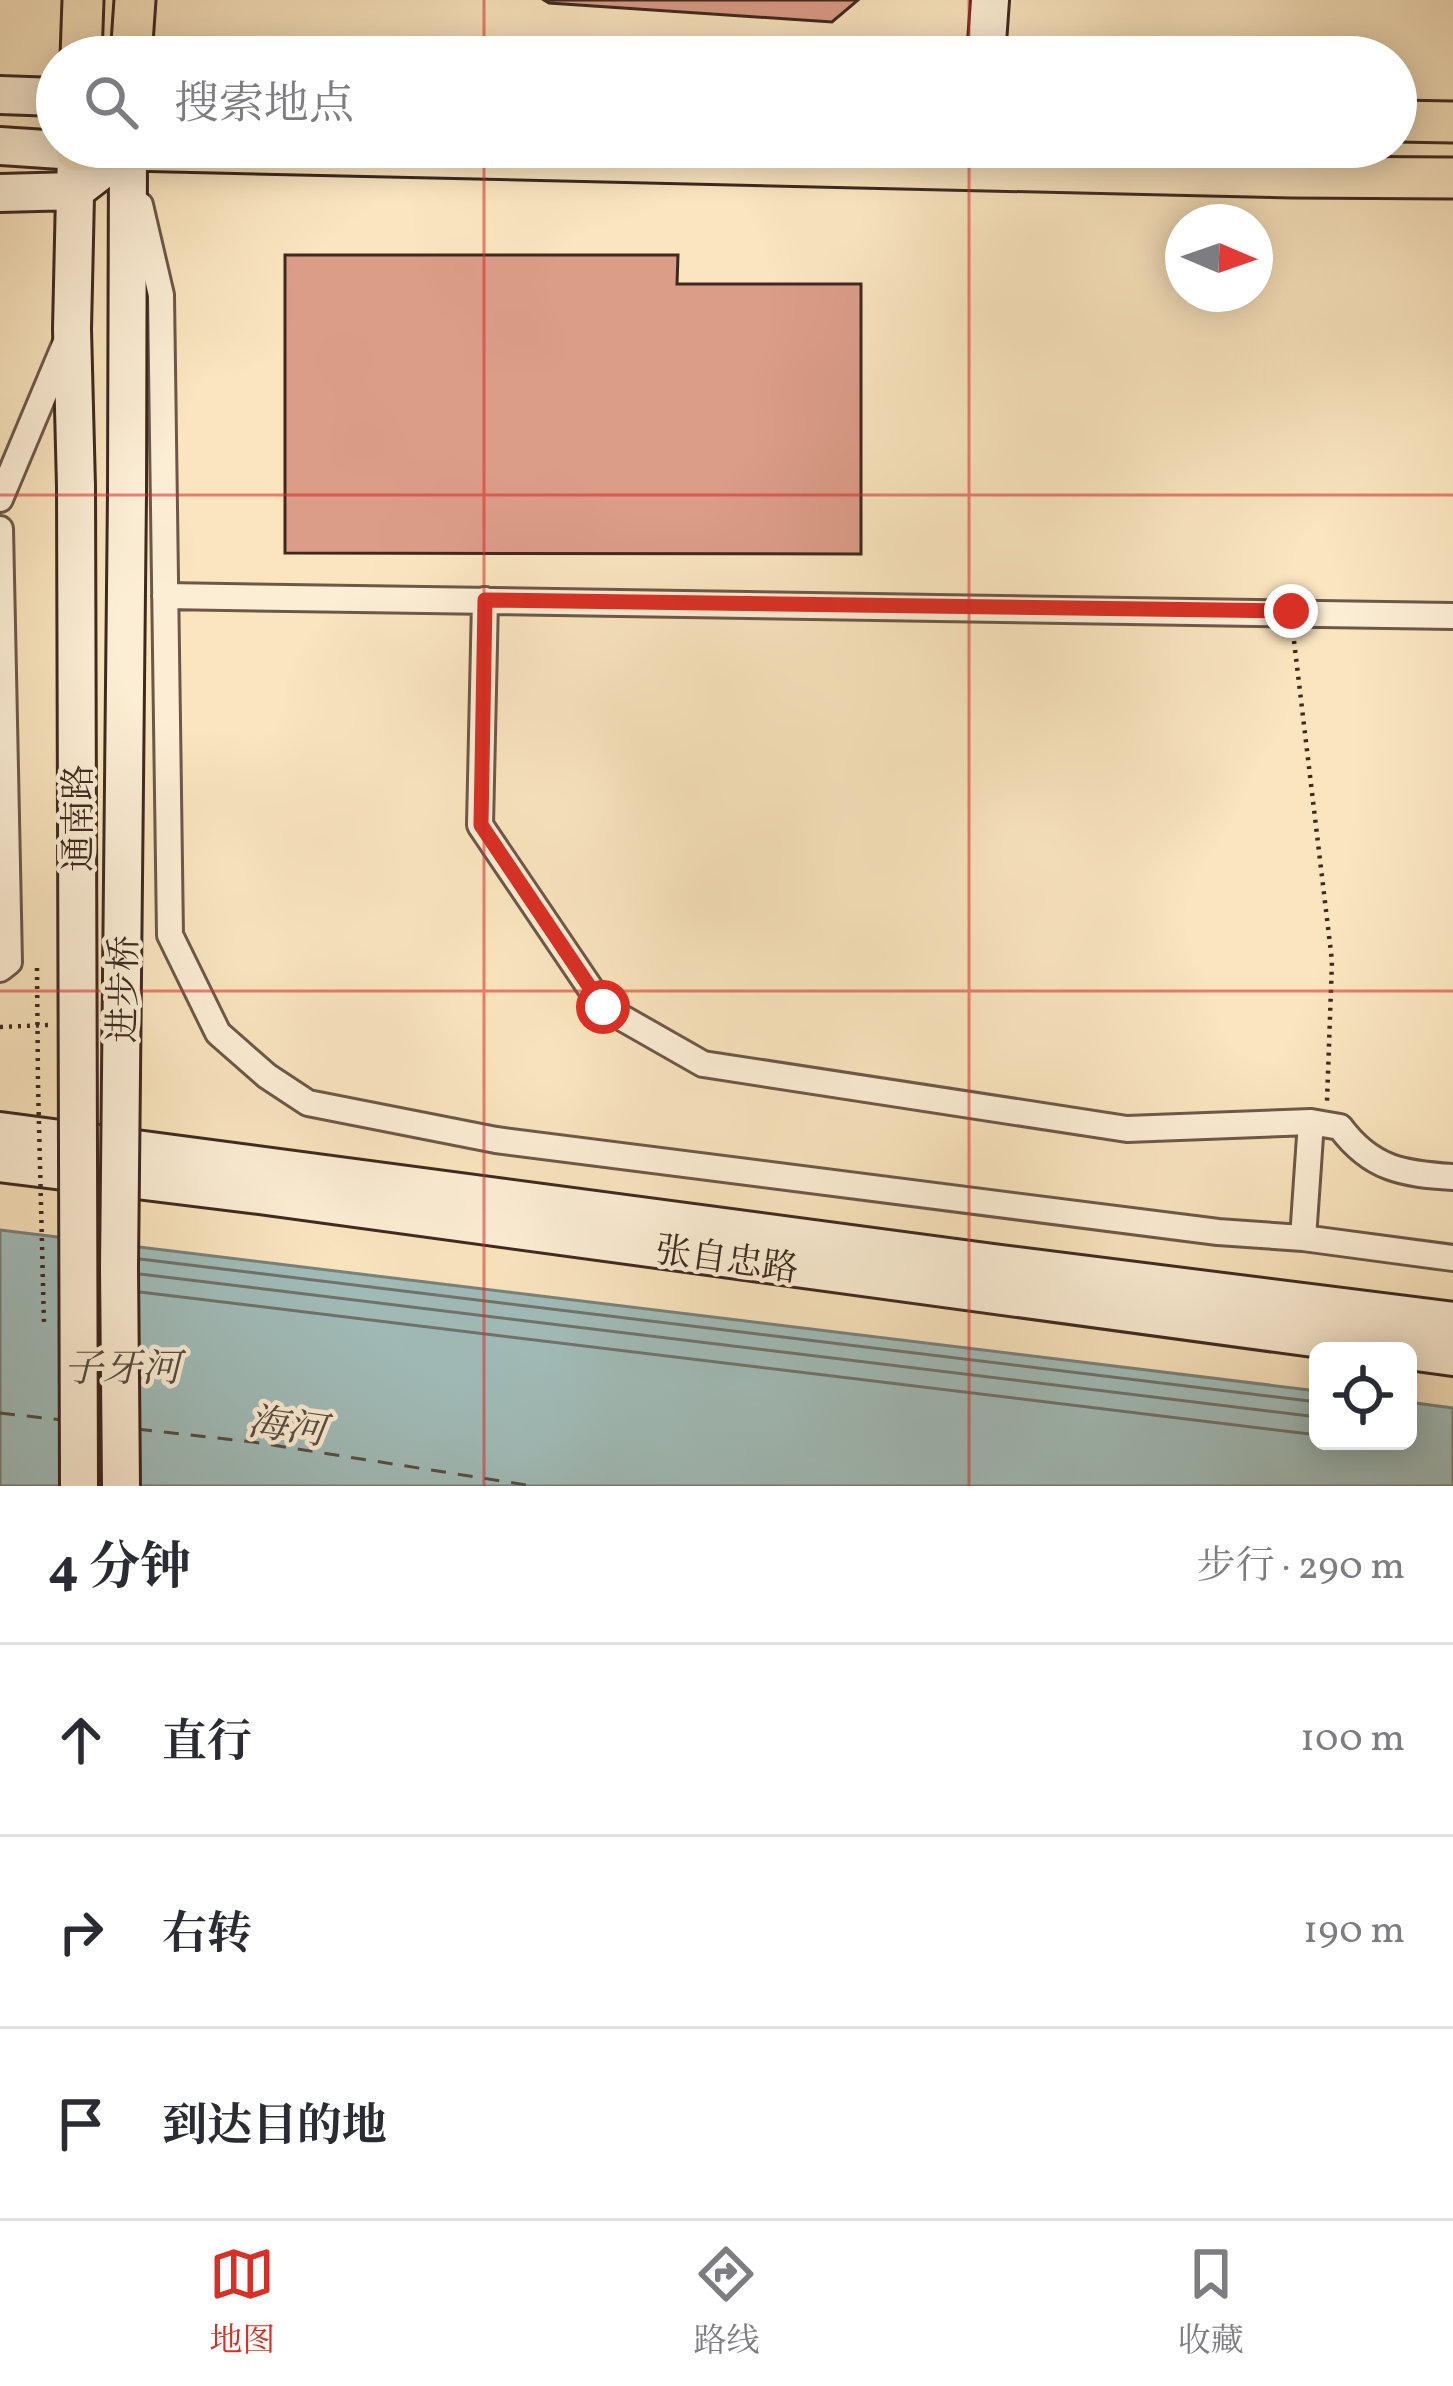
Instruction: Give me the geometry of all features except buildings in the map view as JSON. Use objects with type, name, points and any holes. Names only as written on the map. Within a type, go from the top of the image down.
[{"type":"main road","points":[[82,36],[83,0]]},
{"type":"main road","points":[[132,36],[135,0]]},
{"type":"main road","points":[[1417,122],[1453,122]]},
{"type":"main road","points":[[1217,168],[1453,178]]},
{"type":"street","points":[[987,36],[990,0]]},
{"type":"street","points":[[0,95],[36,96]]},
{"type":"street","points":[[0,146],[36,147]]},
{"type":"street","name":"通南路","points":[[76,168],[72,328],[79,1486]]},
{"type":"street","points":[[0,193],[75,191],[103,168]]},
{"type":"street","name":"进步桥","points":[[121,1486],[128,168]]},
{"type":"street","points":[[132,168],[161,296],[170,935],[218,1033],[267,1076],[308,1103],[496,1140],[1453,1258]]},
{"type":"street","points":[[0,499],[72,328]]},
{"type":"street","points":[[0,529],[4,965]]},
{"type":"street","points":[[165,596],[1453,616]]},
{"type":"street","points":[[485,600],[481,825],[603,1007],[704,1064],[1126,1130],[1340,1126],[1354,1147],[1376,1162],[1411,1174],[1453,1177]]},
{"type":"street","points":[[1303,1238],[1319,1123]]},
{"type":"street","name":"张自忠路","points":[[0,1131],[1453,1321]]},
{"type":"street","name":"张自忠路","points":[[0,1163],[1453,1357]]},
{"type":"path","points":[[1291,611],[1332,961],[1319,1123]]},
{"type":"path","points":[[4,965],[37,967],[44,1344]]},
{"type":"water","name":"子牙河","points":[[0,1230],[1309,1390],[1309,1450],[1417,1450],[1417,1403],[1453,1408],[1453,1486],[0,1486]]},
{"type":"ferry route","points":[[0,1413],[62,1420]]},
{"type":"ferry route","points":[[137,1429],[253,1442],[533,1486]]},
{"type":"route","points":[[603,1007],[481,825],[485,600],[1291,611]]},
{"type":"water label","name":"海河","points":[[287,1425]]}]
